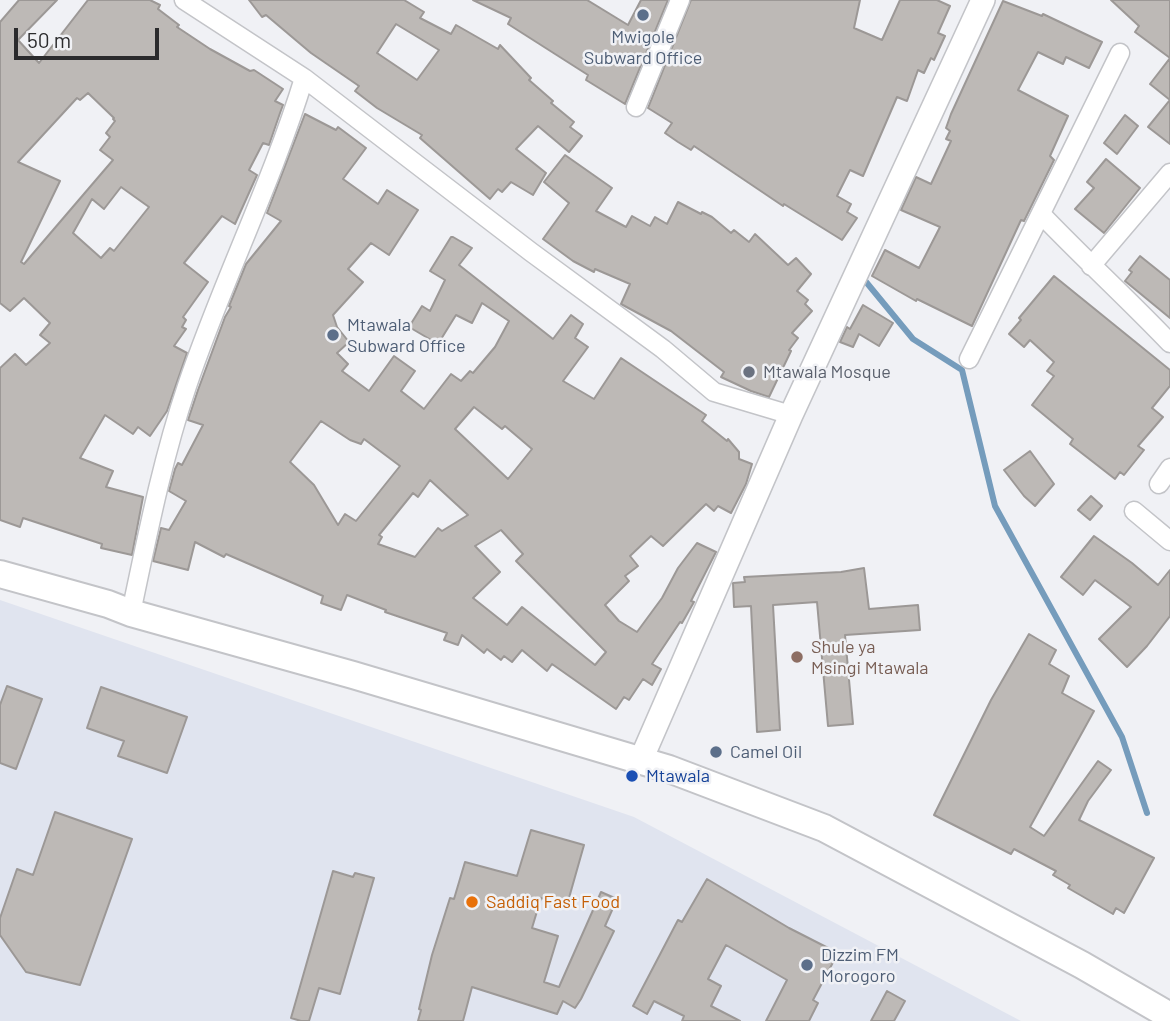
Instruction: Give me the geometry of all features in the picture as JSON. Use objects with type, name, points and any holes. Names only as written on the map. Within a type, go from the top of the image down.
[{"type":"main road","points":[[0,574],[669,769],[824,828],[1168,1010]]},
{"type":"street","points":[[184,0],[304,78],[531,252],[663,349],[714,392],[791,415]]},
{"type":"street","points":[[636,107],[680,0]]},
{"type":"street","points":[[640,762],[791,415],[983,0]]},
{"type":"street","points":[[969,359],[1120,52]]},
{"type":"street","points":[[131,613],[152,515],[187,387],[206,333],[286,138],[304,78]]},
{"type":"street","points":[[1091,266],[1170,173]]},
{"type":"street","points":[[1041,214],[1170,343]]},
{"type":"street","points":[[1159,484],[1170,468]]},
{"type":"street","points":[[1134,511],[1170,541]]},
{"type":"shaded area","points":[[0,600],[634,817],[1021,1021],[0,1021]]},
{"type":"building","points":[[19,0],[57,0],[18,40],[39,63],[88,0],[150,0],[160,5],[158,9],[179,25],[177,27],[210,49],[250,71],[254,70],[283,89],[275,101],[283,105],[269,145],[263,143],[249,170],[257,175],[235,224],[222,216],[184,263],[208,282],[183,317],[186,320],[182,327],[186,329],[174,346],[187,353],[167,411],[150,436],[138,427],[133,434],[105,415],[80,458],[113,471],[106,487],[143,497],[132,555],[101,548],[102,544],[23,518],[20,527],[0,520],[0,368],[15,354],[26,365],[50,343],[40,335],[50,323],[24,298],[10,311],[0,303],[0,22]],"holes":[[[88,93],[114,118],[115,121],[106,133],[110,137],[100,150],[113,160],[24,264],[21,262],[60,181],[18,162],[77,98],[80,100]],[[121,187],[149,207],[114,251],[110,248],[101,258],[73,233],[92,199],[104,209]]]},
{"type":"building","points":[[249,0],[404,0],[424,12],[420,18],[451,34],[456,25],[498,49],[500,45],[531,78],[529,80],[553,101],[551,103],[574,122],[570,127],[582,136],[569,152],[538,126],[516,149],[546,173],[533,195],[511,182],[502,192],[498,189],[490,199],[420,138],[422,135],[377,108],[355,91],[359,86],[311,53],[266,15],[262,17]],"holes":[[[396,24],[439,50],[417,80],[377,53]]]},
{"type":"building","points":[[473,0],[587,0],[628,25],[641,0],[668,0],[625,104],[586,80],[588,75],[508,24],[511,18]]},
{"type":"building","points":[[691,0],[860,0],[854,28],[882,40],[900,0],[937,0],[950,6],[938,33],[945,36],[934,60],[931,58],[924,73],[918,70],[907,101],[897,97],[863,176],[850,170],[837,196],[851,204],[847,212],[857,218],[842,240],[784,204],[783,206],[694,146],[691,150],[678,142],[665,133],[672,123],[648,108]]},
{"type":"building","points":[[1111,0],[1170,0],[1170,58],[1135,32],[1139,26]]},
{"type":"building","points":[[1003,1],[1042,16],[1043,14],[1102,42],[1089,68],[1066,57],[1063,64],[1038,52],[1018,90],[1068,116],[1050,156],[1054,160],[1024,221],[1021,220],[972,326],[917,299],[916,301],[872,276],[885,250],[919,268],[940,227],[901,210],[916,177],[931,184],[951,141],[946,139],[950,131],[946,128],[951,114]]},
{"type":"building","points":[[1170,58],[1170,100],[1150,84]]},
{"type":"building","points":[[1170,100],[1170,144],[1148,127]]},
{"type":"building","points":[[305,114],[336,130],[338,127],[366,148],[343,179],[378,204],[387,190],[418,210],[389,255],[371,243],[348,269],[363,282],[333,315],[337,327],[349,342],[337,353],[348,364],[342,371],[369,391],[394,356],[415,371],[401,391],[424,409],[451,374],[461,381],[470,371],[473,373],[495,347],[509,321],[482,303],[472,323],[456,315],[438,344],[409,327],[422,306],[430,311],[445,280],[430,271],[453,237],[472,248],[459,265],[553,339],[571,315],[583,324],[575,338],[588,347],[563,381],[594,399],[621,358],[706,415],[702,421],[727,441],[728,439],[739,452],[739,459],[752,464],[746,484],[731,513],[718,506],[714,511],[706,504],[663,546],[651,536],[630,556],[638,566],[625,576],[629,581],[605,605],[619,621],[637,632],[697,543],[716,552],[682,623],[680,622],[652,664],[661,669],[652,685],[643,679],[629,700],[624,697],[616,709],[552,664],[547,671],[522,650],[512,662],[504,656],[501,660],[487,649],[484,653],[462,635],[458,645],[444,640],[447,633],[385,612],[386,610],[347,595],[341,610],[321,603],[323,596],[226,554],[224,557],[195,542],[188,570],[153,561],[161,528],[169,530],[186,501],[169,491],[178,463],[182,465],[203,425],[188,420],[231,307],[229,306],[246,264],[281,221],[267,213]],"holes":[[[474,407],[502,429],[505,426],[532,449],[508,479],[455,429]],[[321,421],[350,440],[361,444],[364,439],[400,466],[356,521],[345,514],[338,525],[314,485],[290,462]],[[430,480],[468,515],[442,531],[438,528],[415,557],[378,544],[382,537],[379,535],[413,493],[418,497]],[[501,530],[523,554],[516,561],[606,652],[595,665],[522,607],[507,625],[473,598],[500,572],[475,546]]]},
{"type":"building","points":[[1125,115],[1138,126],[1117,154],[1104,143]]},
{"type":"building","points":[[565,155],[612,188],[596,211],[626,227],[632,216],[650,226],[655,217],[667,224],[678,202],[712,217],[731,233],[734,230],[749,242],[755,234],[788,265],[796,258],[811,274],[797,291],[808,300],[805,304],[812,311],[792,333],[798,338],[789,350],[791,351],[769,397],[721,377],[724,372],[671,331],[621,304],[630,284],[595,269],[594,272],[573,261],[543,239],[569,203],[544,182]]},
{"type":"building","points":[[1106,159],[1140,188],[1104,233],[1075,209],[1094,188],[1087,182]]},
{"type":"building","points":[[1140,256],[1170,280],[1170,318],[1125,281],[1132,272],[1129,270]]},
{"type":"building","points":[[1054,276],[1170,370],[1170,386],[1152,408],[1163,417],[1138,446],[1144,450],[1124,475],[1120,472],[1115,479],[1070,444],[1073,439],[1032,405],[1054,376],[1047,371],[1054,362],[1030,340],[1024,347],[1009,334]]},
{"type":"building","points":[[863,305],[893,323],[879,346],[859,334],[853,347],[840,342]]},
{"type":"building","points":[[1030,451],[1054,484],[1035,506],[1004,470]]},
{"type":"building","points":[[1091,496],[1102,506],[1090,520],[1078,510]]},
{"type":"building","points":[[1094,536],[1158,585],[1170,570],[1170,616],[1127,667],[1099,639],[1131,607],[1095,580],[1083,595],[1061,577]]},
{"type":"building","points":[[864,568],[869,609],[918,605],[920,630],[845,635],[853,724],[828,726],[817,602],[773,605],[780,730],[757,732],[751,606],[734,607],[733,583],[745,582],[744,577],[841,572]]},
{"type":"building","points":[[1029,634],[1056,650],[1049,664],[1069,676],[1062,693],[1094,711],[1030,827],[1044,836],[1098,761],[1111,770],[1088,801],[1079,820],[1154,858],[1124,913],[1116,908],[1113,914],[1068,888],[1070,885],[1053,875],[1056,871],[1014,849],[1011,854],[934,815],[991,700]]},
{"type":"building","points":[[7,686],[42,699],[16,769],[0,763],[0,705]]},
{"type":"building","points":[[101,687],[187,717],[167,773],[118,756],[124,741],[87,728]]},
{"type":"building","points":[[55,812],[132,839],[80,985],[26,972],[0,935],[0,918],[17,869],[33,875]]},
{"type":"building","points":[[531,830],[584,845],[567,905],[541,898],[532,928],[558,936],[544,982],[559,987],[601,892],[617,899],[605,926],[614,931],[581,999],[575,1008],[563,1001],[557,1014],[472,987],[463,1021],[418,1021],[432,955],[465,862],[517,876]]},
{"type":"building","points":[[333,871],[353,877],[355,873],[374,878],[340,994],[319,988],[309,1021],[301,1021],[291,1018]]},
{"type":"building","points":[[707,879],[789,928],[838,953],[813,1000],[818,1003],[809,1021],[766,1021],[787,980],[726,945],[708,979],[721,986],[711,1006],[740,1021],[682,1021],[684,1016],[654,1001],[647,1014],[633,1006],[678,920],[682,922]]},
{"type":"building","points":[[887,991],[905,1001],[894,1021],[871,1021]]},
{"type":"waterway","points":[[862,277],[913,339],[962,370],[995,506],[1122,737],[1147,813]]},
{"type":"place","name":"Mwigole Subward Office","points":[[643,15]]},
{"type":"place","name":"Mtawala Subward Office","points":[[333,335]]},
{"type":"place","name":"Mtawala Mosque","points":[[749,372]]},
{"type":"place","name":"Shule ya Msingi Mtawala","points":[[797,657]]},
{"type":"place","name":"Camel Oil","points":[[716,752]]},
{"type":"place","name":"Mtawala","points":[[632,776]]},
{"type":"place","name":"Saddiq Fast Food","points":[[472,902]]},
{"type":"place","name":"Dizzim FM Morogoro","points":[[807,965]]}]
